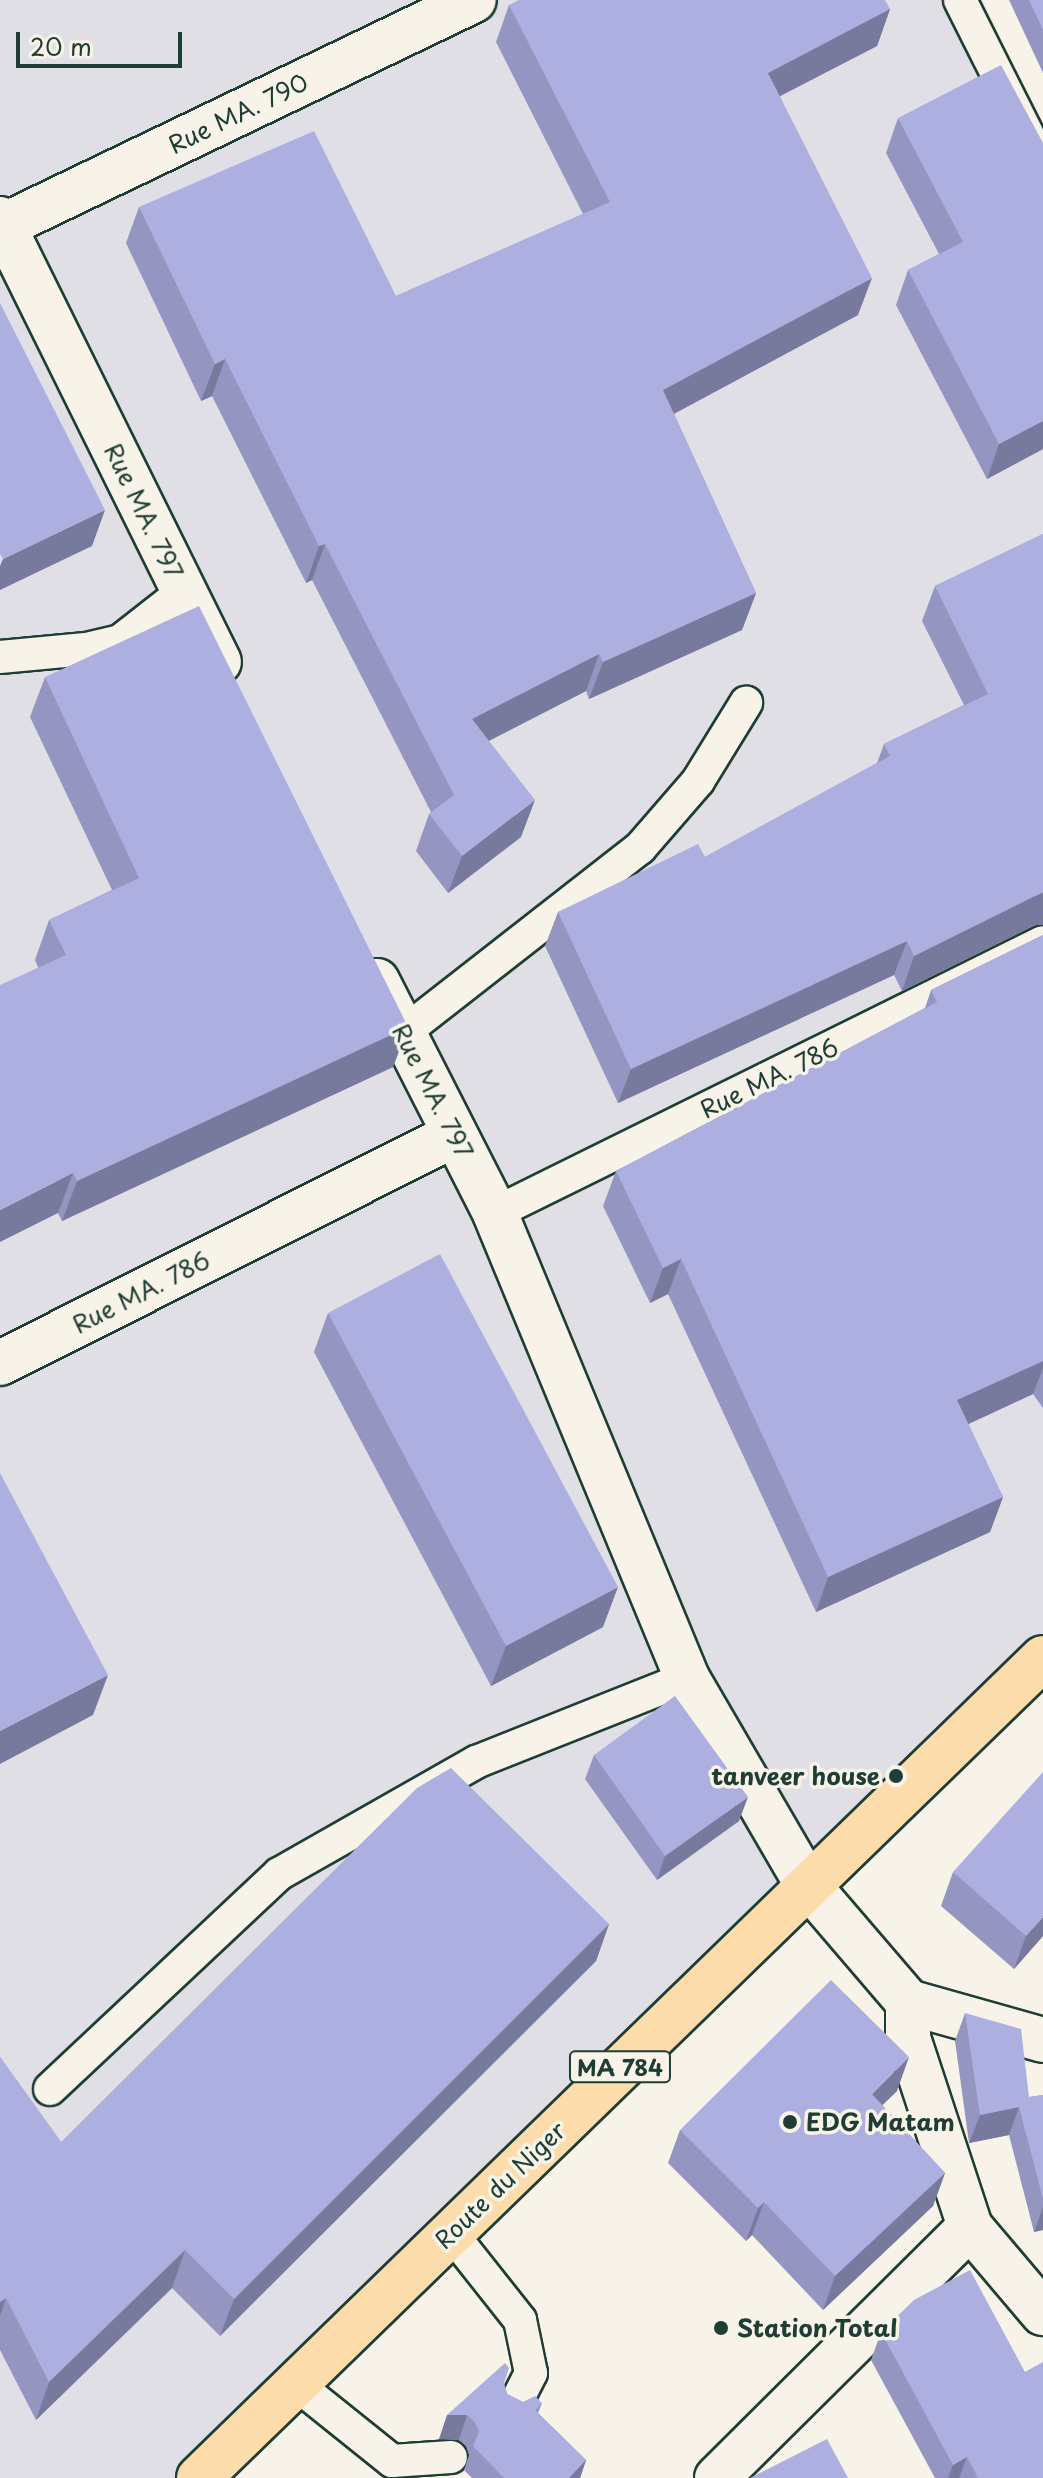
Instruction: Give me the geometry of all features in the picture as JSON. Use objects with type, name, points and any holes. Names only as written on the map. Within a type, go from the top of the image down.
[{"type":"main road","name":"Route du Niger","points":[[199,2478],[1043,1658]]},
{"type":"street","name":"Rue MA. 790","points":[[1,224],[474,0]]},
{"type":"street","name":"Rue MA. 797","points":[[1,224],[233,691]]},
{"type":"street","name":"Rue MA. 797","points":[[361,947],[495,1213],[687,1678],[807,1884],[908,2002]]},
{"type":"street","name":"Rue MA. 786","points":[[0,1363],[454,1135]]},
{"type":"street","points":[[1043,2040],[908,2002],[908,2038],[970,2227],[1043,2313]]},
{"type":"street","points":[[717,2478],[970,2227]]},
{"type":"lane","points":[[960,0],[1043,165]]},
{"type":"lane","points":[[0,657],[86,649],[120,641],[184,591]]},
{"type":"lane","points":[[403,1033],[640,848],[698,781],[746,703]]},
{"type":"lane","name":"Rue MA. 786","points":[[495,1213],[1043,942]]},
{"type":"lane","points":[[50,2089],[279,1874],[476,1762],[687,1678]]},
{"type":"lane","points":[[451,2233],[520,2320],[531,2373],[514,2407]]},
{"type":"lane","points":[[296,2384],[392,2461],[451,2457]]},
{"type":"shaded area","points":[[0,0],[982,0],[1043,129],[1043,1653],[199,2478],[0,2478]]},
{"type":"building","points":[[519,0],[885,0],[890,9],[768,73],[872,278],[663,390],[756,593],[603,662],[599,654],[472,719],[535,800],[462,856],[429,814],[454,795],[325,544],[319,546],[225,359],[215,364],[139,207],[314,131],[396,296],[610,202],[509,5]]},
{"type":"building","points":[[1029,0],[1043,0],[1043,30]]},
{"type":"building","points":[[1001,65],[1043,143],[1043,421],[999,444],[908,270],[963,242],[898,118]]},
{"type":"building","points":[[0,303],[105,510],[3,559],[0,554]]},
{"type":"building","points":[[1043,534],[1043,892],[914,956],[907,941],[631,1069],[558,912],[698,844],[705,857],[890,756],[884,744],[988,694],[935,586]]},
{"type":"building","points":[[199,606],[408,1027],[77,1181],[73,1173],[0,1210],[0,985],[66,955],[49,920],[139,878],[45,677]]},
{"type":"building","points":[[1043,935],[1043,1361],[957,1400],[1003,1497],[828,1577],[681,1259],[663,1268],[616,1171],[937,1002],[931,990]]},
{"type":"building","points":[[440,1254],[618,1587],[506,1646],[328,1313]]},
{"type":"building","points":[[0,1473],[108,1675],[0,1731]]},
{"type":"building","points":[[675,1696],[748,1797],[665,1856],[594,1755]]},
{"type":"building","points":[[451,1768],[609,1924],[234,2299],[185,2250],[49,2382],[6,2298],[0,2302],[0,2057],[61,2142],[417,1788]]},
{"type":"building","points":[[1043,1772],[1043,1917],[1026,1936],[953,1872]]},
{"type":"building","points":[[831,1980],[909,2057],[872,2094],[945,2173],[835,2276],[764,2202],[758,2208],[680,2130]]},
{"type":"building","points":[[965,2013],[1021,2029],[1029,2097],[1043,2095],[1043,2199],[1019,2107],[980,2115]]},
{"type":"building","points":[[970,2270],[1025,2372],[1043,2362],[1043,2478],[978,2478],[967,2457],[953,2465],[881,2332],[914,2300]]},
{"type":"building","points":[[505,2363],[509,2368],[504,2383],[507,2394],[523,2402],[535,2396],[542,2403],[535,2410],[586,2460],[569,2478],[504,2478],[473,2446],[479,2432],[475,2422],[467,2415],[447,2415]]},
{"type":"building","points":[[827,2439],[848,2478],[750,2478]]},
{"type":"place","name":"tanveer house","points":[[896,1776]]},
{"type":"place","name":"EDG Matam","points":[[790,2122]]},
{"type":"place","name":"Station Total","points":[[721,2328]]}]
